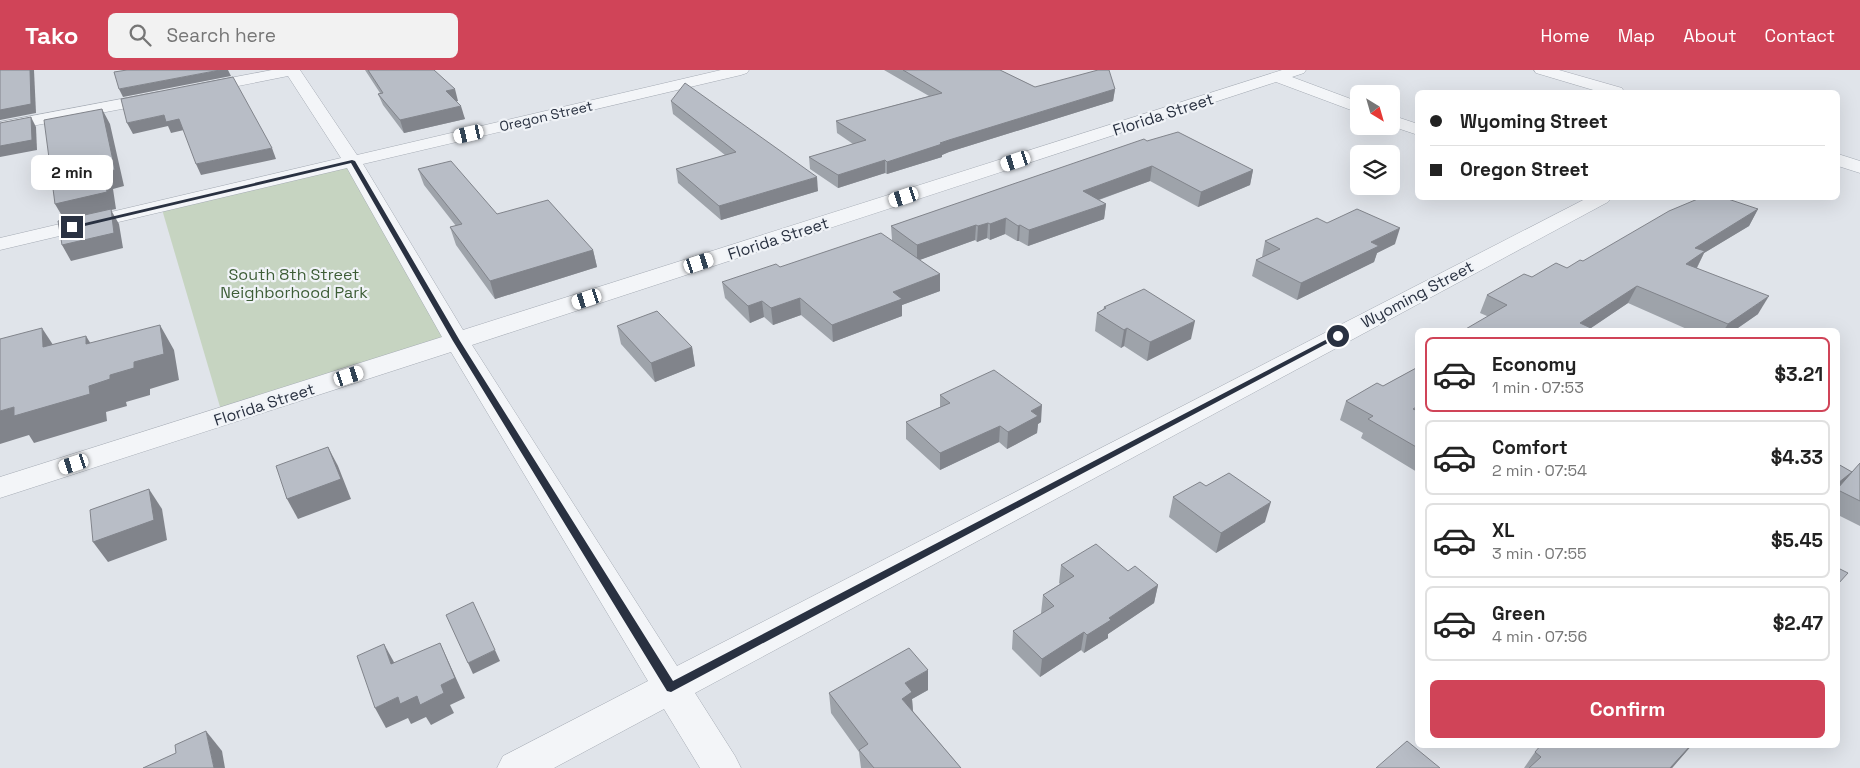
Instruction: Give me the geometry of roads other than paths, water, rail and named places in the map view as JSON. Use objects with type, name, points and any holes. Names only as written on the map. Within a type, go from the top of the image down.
[{"type":"street","points":[[0,127],[292,70],[352,161],[456,341],[721,768]]},
{"type":"street","name":"Oregon Street","points":[[0,244],[741,70]]},
{"type":"street","name":"Florida Street","points":[[0,488],[1298,70]]},
{"type":"street","points":[[1542,70],[1609,90]]},
{"type":"street","points":[[1276,77],[1350,105]]},
{"type":"street","points":[[1400,123],[1415,129]]},
{"type":"street","points":[[1840,161],[1860,167]]},
{"type":"street","name":"Wyoming Street","points":[[517,768],[1597,200]]},
{"type":"park label","name":"South 8th Street Neighborhood Park","points":[[294,283]]}]
